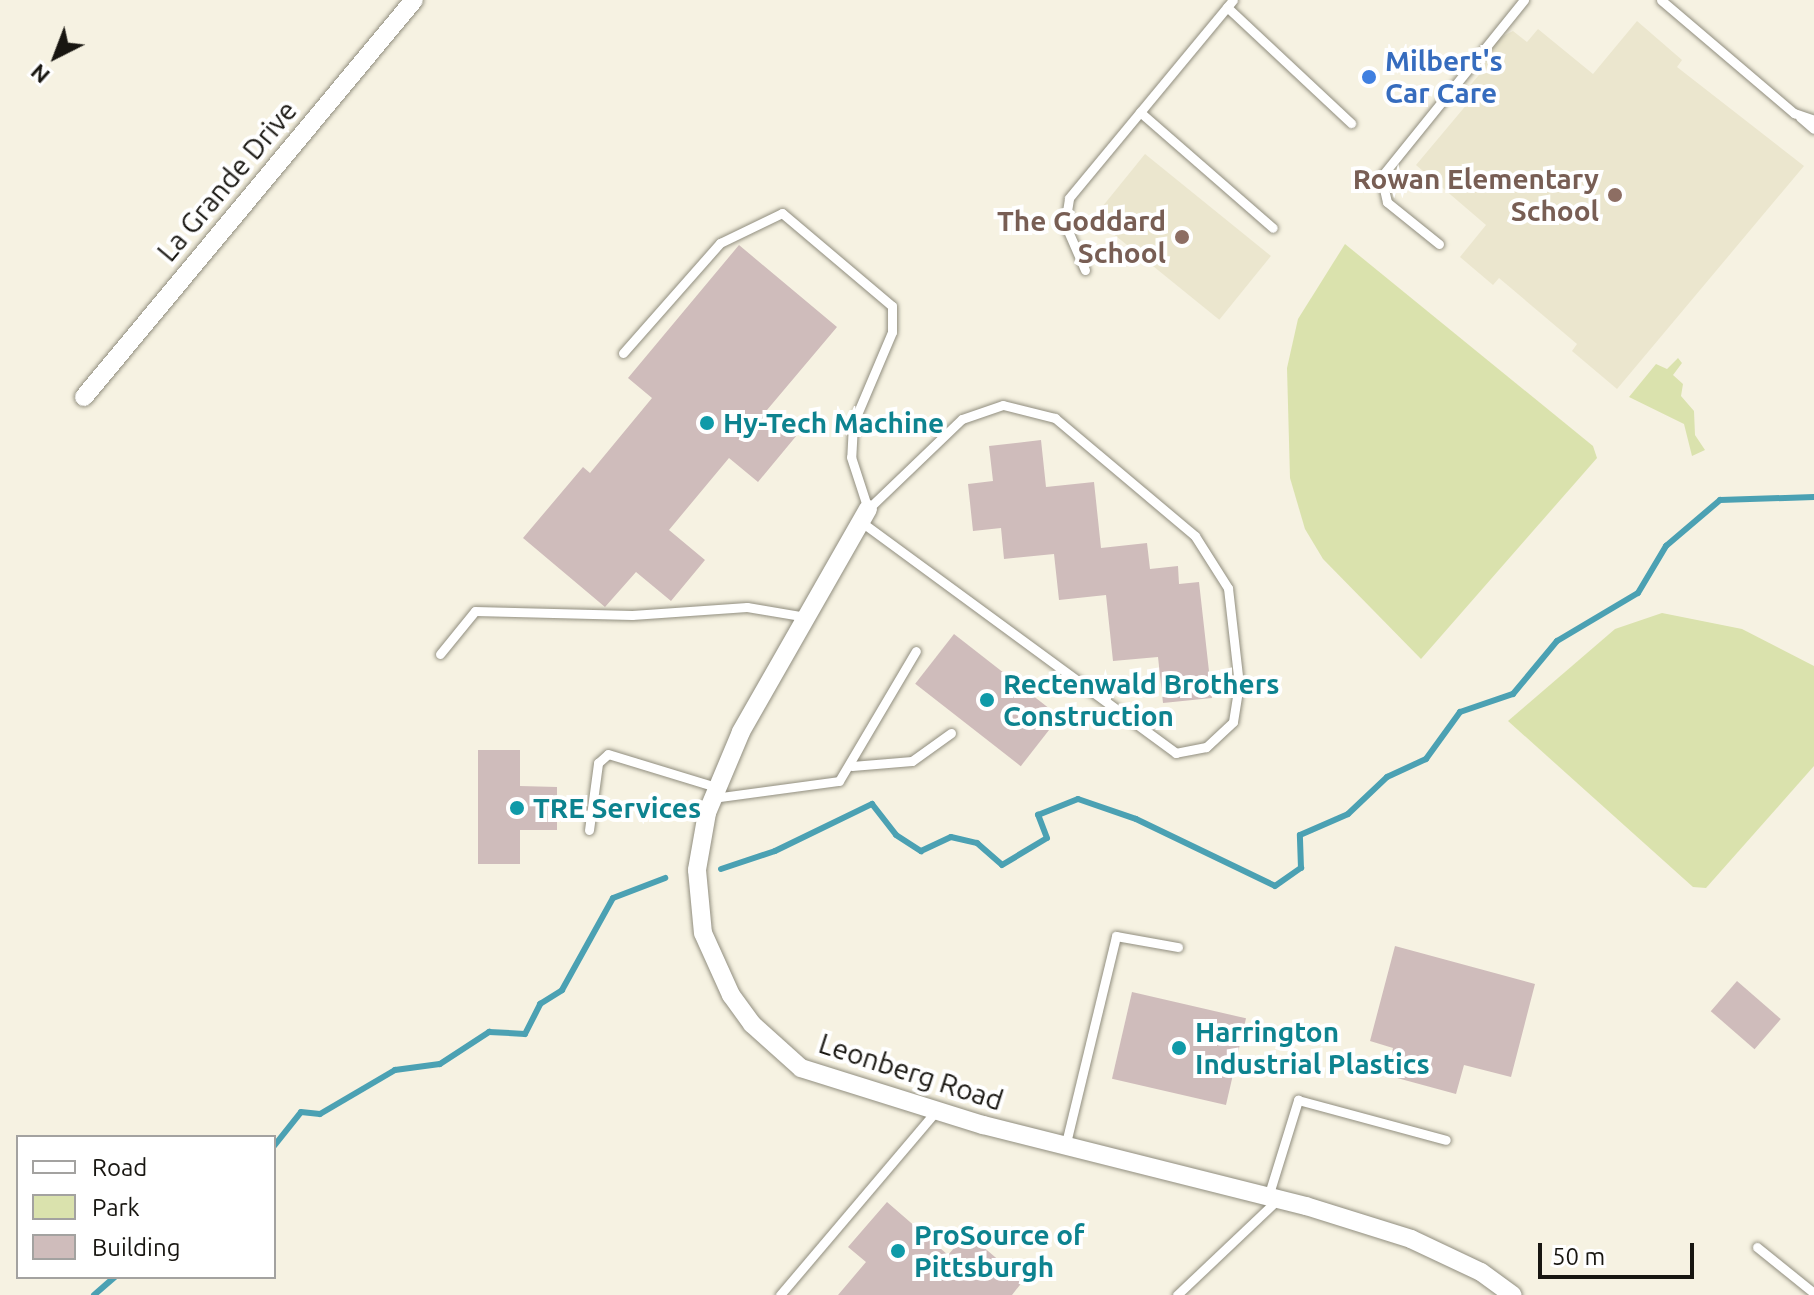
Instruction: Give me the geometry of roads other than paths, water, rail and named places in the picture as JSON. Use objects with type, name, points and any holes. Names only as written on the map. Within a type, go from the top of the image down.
[{"type":"street","name":"La Grande Drive","points":[[84,397],[414,0]]},
{"type":"street","name":"Leonberg Road","points":[[865,516],[807,617],[714,792],[697,900],[703,933],[731,995],[778,1051],[801,1068],[1065,1147],[1273,1198],[1411,1239],[1481,1272],[1513,1295]]},
{"type":"lane","points":[[1439,244],[1387,202],[1381,177],[1524,0]]},
{"type":"lane","points":[[1661,0],[1814,129]]},
{"type":"lane","points":[[1085,270],[1063,212],[1140,112],[1230,4],[1351,123]]},
{"type":"lane","points":[[1140,112],[1273,228]]},
{"type":"lane","points":[[1794,113],[1814,120]]},
{"type":"lane","points":[[623,353],[720,243],[782,213],[892,306],[892,332],[853,424],[851,457],[865,516],[1176,753],[1206,747],[1233,722],[1239,684],[1228,588],[1195,536],[1055,418],[1003,405],[962,419],[865,516]]},
{"type":"lane","points":[[440,654],[475,611],[632,615],[747,607],[807,617]]},
{"type":"lane","points":[[589,830],[598,763],[608,754],[714,792],[839,781],[852,766],[916,651]]},
{"type":"lane","points":[[852,766],[912,761],[951,733]]},
{"type":"lane","points":[[1065,1147],[1116,936],[1178,947]]},
{"type":"lane","points":[[1177,1295],[1273,1198],[1298,1100],[1446,1140]]},
{"type":"lane","points":[[780,1295],[937,1110]]},
{"type":"lane","points":[[1757,1247],[1814,1293]]},
{"type":"waterway","points":[[721,869],[775,851],[872,804],[896,835],[921,851],[951,837],[977,843],[1002,865],[1047,838],[1038,815],[1078,799],[1136,819],[1275,886],[1301,868],[1300,835],[1348,814],[1387,777],[1426,759],[1460,712],[1513,694],[1557,641],[1638,593],[1666,546],[1720,500],[1814,497]]},
{"type":"waterway","points":[[276,1143],[301,1112],[320,1114],[395,1070],[440,1064],[489,1032],[525,1034],[540,1004],[562,990],[613,898],[665,878]]},
{"type":"waterway","points":[[94,1295],[113,1279]]},
{"type":"place","name":"Milbert's Car Care","points":[[1369,77]]},
{"type":"place","name":"Rowan Elementary School","points":[[1615,195]]},
{"type":"place","name":"The Goddard School","points":[[1182,237]]},
{"type":"place","name":"Hy-Tech Machine","points":[[707,423]]},
{"type":"place","name":"Rectenwald Brothers Construction","points":[[987,700]]},
{"type":"place","name":"TRE Services","points":[[517,808]]},
{"type":"place","name":"Harrington Industrial Plastics","points":[[1179,1048]]},
{"type":"place","name":"ProSource of Pittsburgh","points":[[898,1251]]}]
